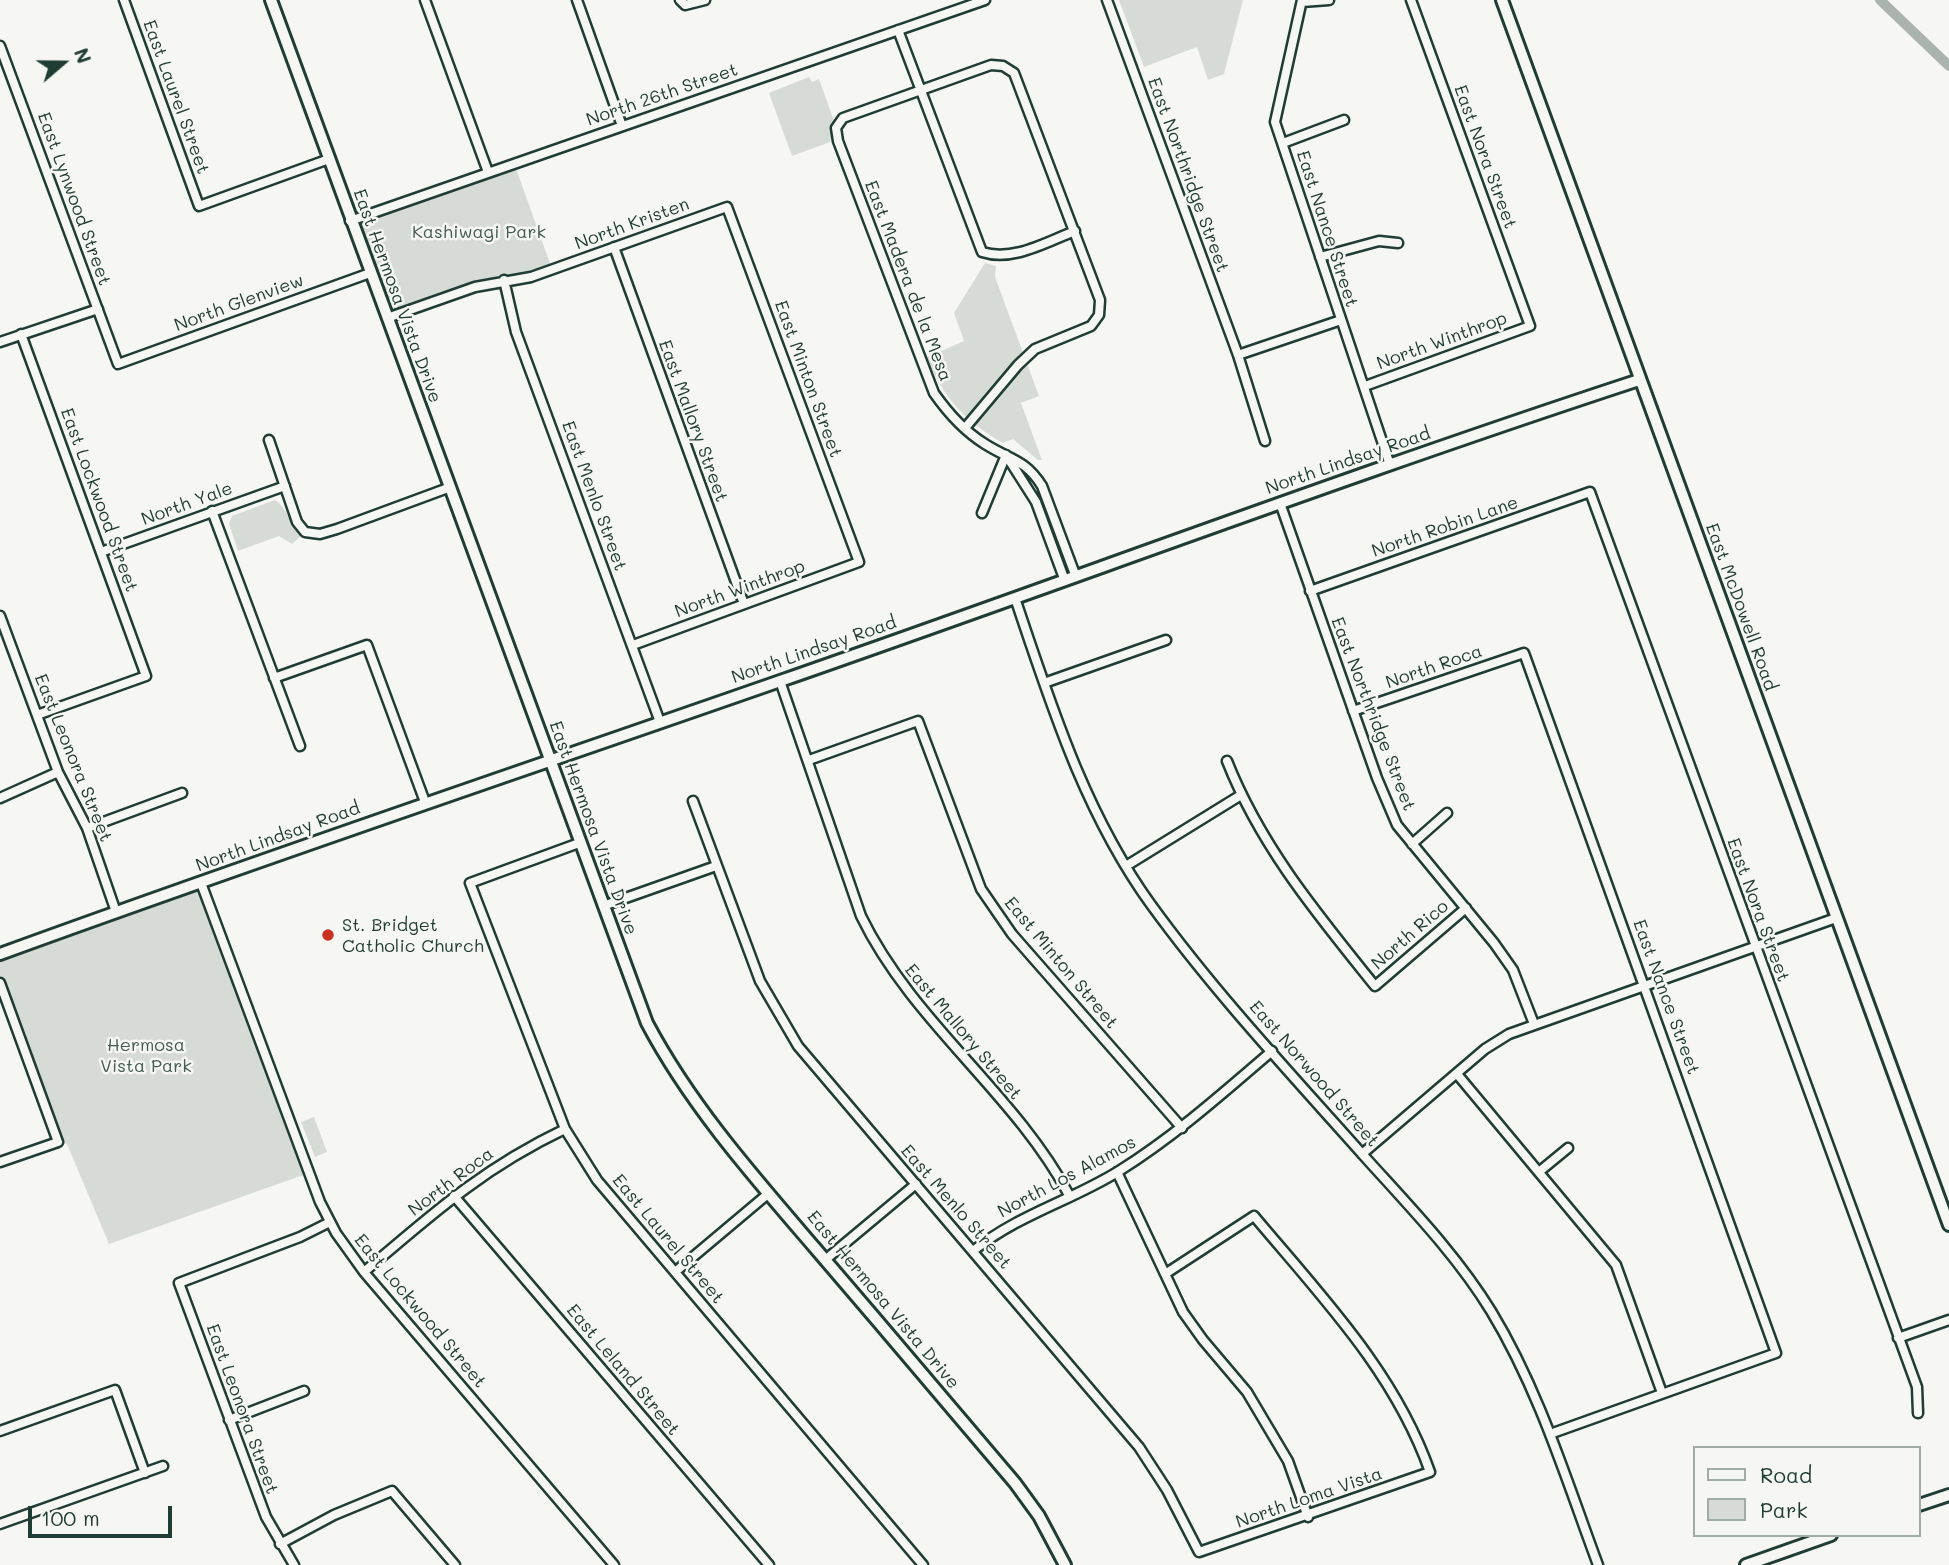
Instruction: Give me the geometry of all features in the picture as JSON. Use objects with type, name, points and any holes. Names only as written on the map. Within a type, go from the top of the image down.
[{"type":"main road","name":"East Hermosa Vista Drive","points":[[271,0],[647,1023],[668,1064],[769,1194],[1015,1483],[1039,1516],[1065,1565]]},
{"type":"main road","name":"East McDowell Road","points":[[1502,0],[1949,1225]]},
{"type":"main road","name":"North Lindsay Road","points":[[0,954],[1390,464],[1639,380]]},
{"type":"main road","points":[[1921,1504],[1949,1495]]},
{"type":"main road","points":[[1746,1565],[1805,1540]]},
{"type":"street","name":"East Laurel Street","points":[[124,0],[199,206],[329,159]]},
{"type":"street","points":[[425,0],[488,172]]},
{"type":"street","points":[[577,0],[622,125]]},
{"type":"street","points":[[683,2],[705,0]]},
{"type":"street","name":"North 26th Street","points":[[351,221],[985,0]]},
{"type":"street","name":"East Northridge Street","points":[[1107,0],[1238,355],[1265,441]]},
{"type":"street","points":[[1302,1],[1329,0]]},
{"type":"street","name":"East Nora Street","points":[[1411,0],[1530,326]]},
{"type":"street","name":"East Nance Street","points":[[1302,1],[1275,122],[1390,464]]},
{"type":"street","points":[[898,30],[982,252],[997,257],[1010,255],[1075,231]]},
{"type":"street","name":"East Lynwood Street","points":[[0,46],[118,364]]},
{"type":"street","points":[[920,91],[991,65],[1003,66],[1014,73],[1100,300],[1099,315],[1091,326],[1035,349],[1018,365],[965,428]]},
{"type":"street","name":"East Madera de la Mesa","points":[[920,91],[843,118],[836,128],[838,141],[923,369],[947,412],[1006,456],[1036,502],[1070,579]]},
{"type":"street","points":[[1283,144],[1343,120]]},
{"type":"street","name":"North Kristen","points":[[387,318],[504,280],[531,276],[727,207]]},
{"type":"street","name":"East Minton Street","points":[[727,207],[859,562]]},
{"type":"street","points":[[1320,257],[1378,241],[1398,243]]},
{"type":"street","name":"East Mallory Street","points":[[614,247],[744,604]]},
{"type":"street","name":"North Glenview","points":[[118,364],[370,273]]},
{"type":"street","name":"East Menlo Street","points":[[504,280],[516,332],[660,722]]},
{"type":"street","points":[[0,342],[98,309]]},
{"type":"street","points":[[1238,355],[1341,320]]},
{"type":"street","name":"North Winthrop","points":[[1365,386],[1530,326]]},
{"type":"street","name":"East Lockwood Street","points":[[21,334],[146,676],[37,715]]},
{"type":"street","points":[[269,440],[297,522],[305,532],[320,534],[337,529],[449,488]]},
{"type":"street","points":[[982,513],[1006,456]]},
{"type":"street","name":"North Yale","points":[[101,552],[285,486]]},
{"type":"street","name":"East Nora Street","points":[[1590,492],[1754,947],[1917,1387],[1918,1413]]},
{"type":"street","name":"North Robin Lane","points":[[1310,591],[1590,492]]},
{"type":"street","name":"East Northridge Street","points":[[1280,503],[1386,801],[1398,825],[1412,844],[1466,908],[1513,970],[1534,1024]]},
{"type":"street","points":[[212,511],[300,746]]},
{"type":"street","name":"North Winthrop","points":[[633,645],[859,562]]},
{"type":"street","name":"East Norwood Street","points":[[1015,598],[1084,788],[1125,866],[1153,907],[1272,1051],[1451,1255],[1490,1309],[1517,1356],[1550,1434],[1598,1565]]},
{"type":"street","name":"East Leonora Street","points":[[0,616],[58,772],[87,828],[116,912]]},
{"type":"street","points":[[1044,682],[1166,640]]},
{"type":"street","points":[[274,678],[367,645],[425,802]]},
{"type":"street","name":"East Nance Street","points":[[1524,653],[1776,1353],[1662,1393]]},
{"type":"street","name":"North Roca","points":[[1353,711],[1524,653]]},
{"type":"street","name":"East Mallory Street","points":[[780,681],[861,916],[877,948],[904,989],[1043,1153],[1069,1195]]},
{"type":"street","name":"East Minton Street","points":[[809,760],[918,721],[981,889],[1012,934],[1182,1128]]},
{"type":"street","points":[[1125,866],[1241,795],[1227,761]]},
{"type":"street","points":[[0,798],[58,772]]},
{"type":"street","points":[[87,828],[182,793]]},
{"type":"street","name":"North Rico","points":[[1241,795],[1271,850],[1375,986],[1466,908]]},
{"type":"street","name":"East Menlo Street","points":[[693,801],[760,981],[777,1013],[812,1066],[1139,1447],[1167,1490],[1199,1552]]},
{"type":"street","points":[[1412,844],[1447,813]]},
{"type":"street","name":"East Laurel Street","points":[[579,842],[470,883],[565,1129],[597,1180],[923,1565]]},
{"type":"street","points":[[603,906],[716,866]]},
{"type":"street","name":"East Lockwood Street","points":[[201,883],[330,1222],[364,1272],[614,1565]]},
{"type":"street","points":[[1362,1154],[1485,1049],[1534,1024],[1836,918]]},
{"type":"street","points":[[0,983],[58,1142],[0,1162]]},
{"type":"street","name":"North Los Alamos","points":[[973,1251],[1017,1220],[1117,1172],[1182,1128],[1272,1051]]},
{"type":"street","points":[[1457,1074],[1616,1265],[1662,1393],[1550,1434]]},
{"type":"street","name":"North Roca","points":[[364,1272],[495,1165],[565,1129]]},
{"type":"street","points":[[1540,1171],[1568,1148]]},
{"type":"street","points":[[1117,1172],[1165,1275],[1203,1340],[1247,1392],[1288,1461],[1308,1517]]},
{"type":"street","points":[[825,1260],[916,1184]]},
{"type":"street","points":[[675,1272],[769,1194]]},
{"type":"street","name":"East Leland Street","points":[[454,1196],[769,1565]]},
{"type":"street","name":"North Loma Vista","points":[[1165,1275],[1254,1216],[1362,1345],[1395,1395],[1419,1440],[1430,1472],[1308,1517],[1199,1552]]},
{"type":"street","name":"East Leonora Street","points":[[294,1565],[266,1517],[179,1283],[300,1237],[330,1222]]},
{"type":"street","points":[[1898,1338],[1949,1320]]},
{"type":"street","points":[[0,1430],[115,1390],[145,1473]]},
{"type":"street","points":[[229,1420],[304,1391]]},
{"type":"street","points":[[0,1524],[163,1466]]},
{"type":"street","points":[[280,1544],[334,1515],[392,1491],[454,1565]]},
{"type":"green space","points":[[1119,0],[1243,0],[1224,74],[1208,80],[1197,47],[1144,67]]},
{"type":"green space","points":[[809,77],[812,82],[819,79],[834,121],[830,142],[792,156],[769,93]]},
{"type":"green space","name":"Kashiwagi Park","points":[[514,163],[552,269],[504,280],[387,318],[350,221]]},
{"type":"green space","points":[[985,263],[996,266],[995,277],[1039,396],[1021,403],[1042,460],[1038,460],[1013,439],[1003,443],[967,417],[940,384],[927,357],[964,341],[954,313]]},
{"type":"green space","points":[[275,500],[283,507],[301,536],[292,544],[279,536],[238,551],[229,524],[232,516]]},
{"type":"green space","name":"Hermosa Vista Park","points":[[201,883],[309,1173],[109,1244],[67,1144],[58,1142],[0,983],[0,954]]},
{"type":"green space","points":[[314,1117],[327,1152],[315,1157],[301,1122]]},
{"type":"waterway","points":[[1880,0],[1949,66]]},
{"type":"place","name":"St. Bridget Catholic Church","points":[[328,935]]}]
